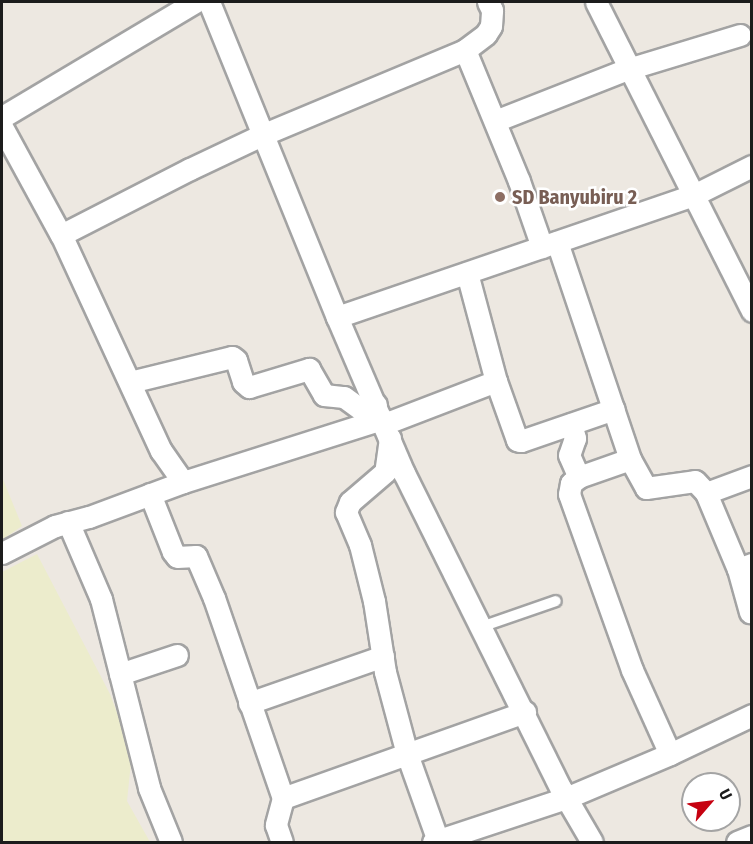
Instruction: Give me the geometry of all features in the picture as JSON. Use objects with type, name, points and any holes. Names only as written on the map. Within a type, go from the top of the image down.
[{"type":"street","points":[[2,117],[195,2]]},
{"type":"street","points":[[209,2],[337,317],[404,473],[566,798],[592,843]]},
{"type":"street","points":[[61,236],[190,168],[262,135],[465,50],[486,34],[491,26],[492,10],[488,2]]},
{"type":"street","points":[[596,2],[752,311]]},
{"type":"street","points":[[495,121],[628,69],[740,35]]},
{"type":"street","points":[[465,50],[550,244],[614,409],[630,459],[646,488],[695,481],[706,493],[745,567],[750,612]]},
{"type":"street","points":[[2,127],[61,236],[161,451],[183,482]]},
{"type":"street","points":[[337,317],[694,195],[752,166]]},
{"type":"street","points":[[466,273],[496,381],[517,440],[521,441],[614,409]]},
{"type":"street","points":[[130,382],[232,357],[236,360],[243,382],[249,387],[309,369],[324,395],[344,397],[383,421]]},
{"type":"street","points":[[2,553],[55,526],[183,482],[383,421],[496,381]]},
{"type":"street","points":[[383,421],[385,472],[350,502],[346,512],[360,545],[374,601],[383,656],[407,754],[436,842],[566,798],[751,717]]},
{"type":"street","points":[[571,424],[575,438],[569,455],[579,477]]},
{"type":"street","points":[[630,459],[579,477],[571,483],[569,494],[632,670],[670,754]]},
{"type":"street","points":[[706,493],[752,476]]},
{"type":"street","points":[[150,494],[173,552],[177,557],[196,556],[283,798],[276,825],[282,843]]},
{"type":"street","points":[[68,522],[101,600],[149,788],[171,843]]},
{"type":"street","points":[[120,674],[177,655]]},
{"type":"street","points":[[249,704],[383,656]]},
{"type":"street","points":[[283,798],[525,712]]},
{"type":"street","points":[[737,843],[752,836]]},
{"type":"lane","points":[[481,627],[556,600]]},
{"type":"green space","points":[[2,477],[22,526],[2,540]]},
{"type":"green space","points":[[37,554],[110,694],[132,753],[127,801],[150,842],[2,842],[2,572]]},
{"type":"place","name":"SD Banyubiru 2","points":[[500,197]]}]
